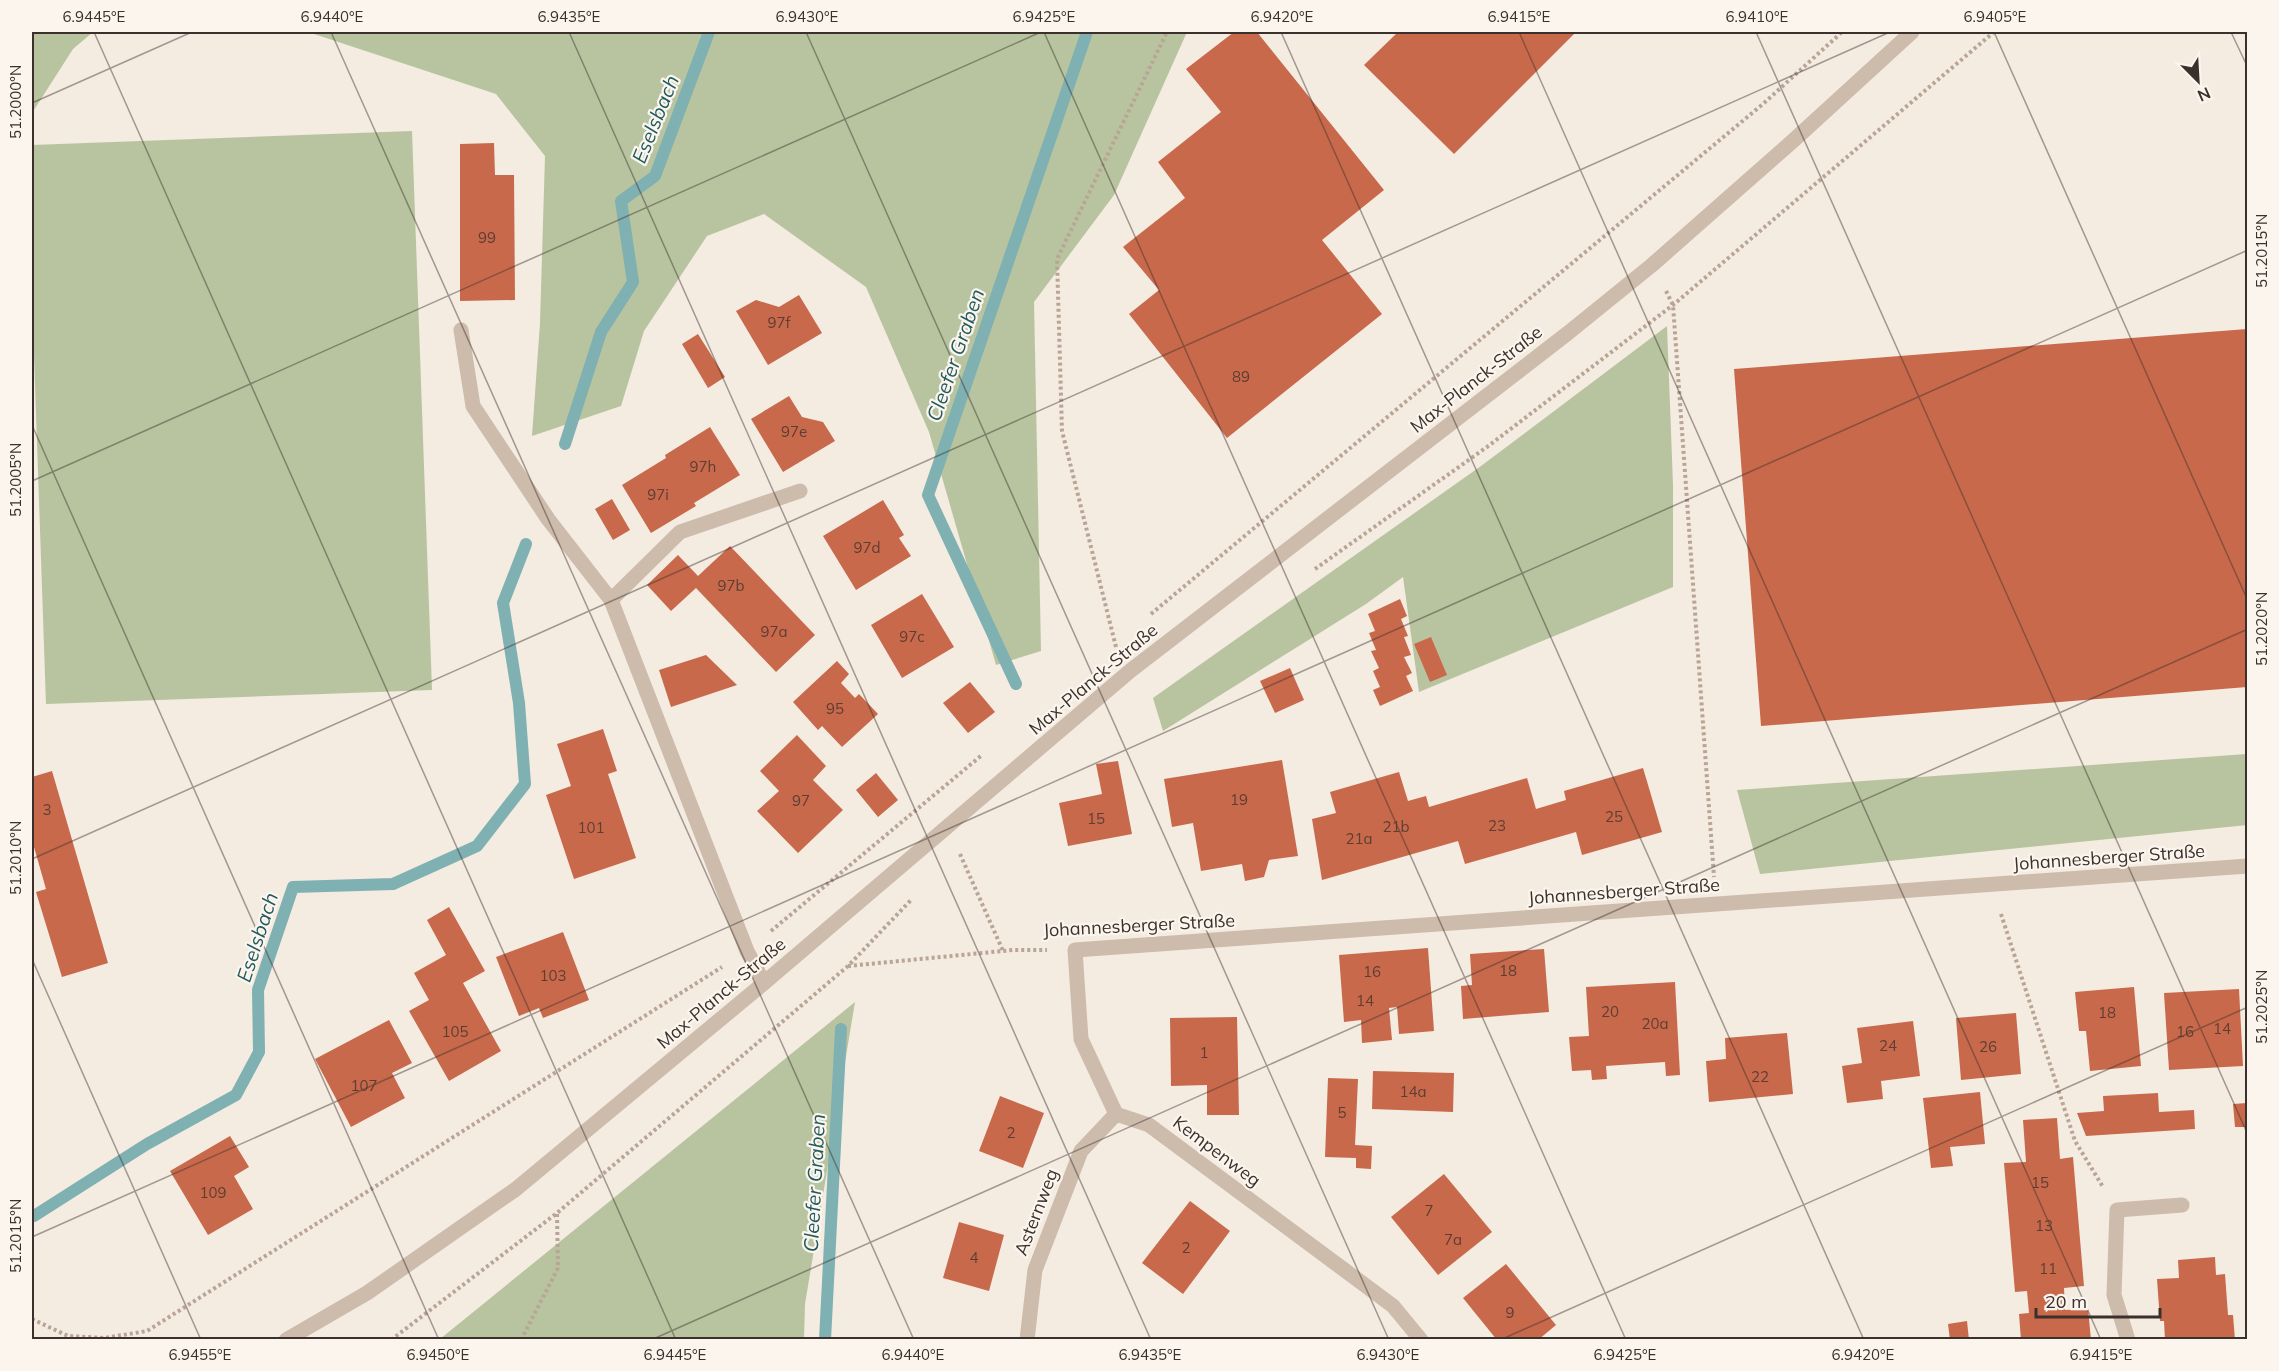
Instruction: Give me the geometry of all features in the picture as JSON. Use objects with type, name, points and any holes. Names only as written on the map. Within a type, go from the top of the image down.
[{"type":"street","name":"Max-Planck-Straße","points":[[286,1340],[367,1293],[516,1189],[764,983],[1130,671],[1568,333],[1652,265],[1795,140],[1912,32]]},
{"type":"street","points":[[461,330],[473,406],[548,519],[611,600],[747,951],[764,983]]},
{"type":"street","points":[[611,600],[680,532],[800,491]]},
{"type":"street","name":"Johannesberger Straße","points":[[1075,950],[2247,866]]},
{"type":"street","points":[[1075,950],[1081,1039],[1116,1114]]},
{"type":"street","name":"Asternweg","points":[[1026,1340],[1035,1270],[1081,1151],[1116,1114]]},
{"type":"street","name":"Kempenweg","points":[[1116,1114],[1149,1125],[1392,1306],[1421,1340]]},
{"type":"street","points":[[2128,1340],[2114,1295],[2117,1210],[2182,1205]]},
{"type":"path","points":[[1130,671],[1115,644],[1062,430],[1057,259],[1167,32]]},
{"type":"path","points":[[1142,621],[1754,112],[1842,32]]},
{"type":"path","points":[[1315,569],[1487,447],[1673,305],[1994,32]]},
{"type":"path","points":[[1652,265],[1673,305],[1716,904]]},
{"type":"path","points":[[1106,652],[1124,637]]},
{"type":"path","points":[[32,1319],[68,1336],[106,1339],[147,1331],[747,951],[990,748]]},
{"type":"path","points":[[952,860],[960,853],[1003,951]]},
{"type":"path","points":[[1992,885],[2075,1142],[2117,1210]]},
{"type":"path","points":[[391,1340],[557,1213],[848,966],[913,898]]},
{"type":"path","name":"Johannesberger Straße","points":[[848,966],[1003,951],[1075,950]]},
{"type":"path","points":[[521,1340],[558,1268],[557,1213]]},
{"type":"green space","points":[[32,32],[93,32],[73,49],[32,113]]},
{"type":"green space","points":[[308,32],[1187,32],[1114,195],[1034,302],[1041,651],[996,665],[929,432],[866,287],[764,214],[707,236],[644,331],[621,406],[532,436],[540,323],[545,156],[496,94]]},
{"type":"green space","points":[[412,131],[432,690],[46,704],[32,297],[32,145]]},
{"type":"green space","points":[[1667,326],[1673,485],[1673,587],[1419,692],[1403,577],[1366,604],[1163,731],[1153,698],[1481,466]]},
{"type":"green space","points":[[2247,754],[2247,825],[1760,874],[1737,790]]},
{"type":"green space","points":[[855,1002],[805,1304],[804,1339],[440,1339]]},
{"type":"building","points":[[1234,32],[1257,32],[1384,190],[1322,240],[1382,314],[1227,438],[1129,314],[1159,290],[1123,247],[1185,198],[1158,162],[1221,112],[1186,69]]},
{"type":"building","points":[[1398,32],[1576,32],[1454,154],[1364,65]]},
{"type":"building","points":[[494,143],[495,175],[514,175],[515,300],[460,301],[460,144]]},
{"type":"building","points":[[799,295],[822,333],[768,365],[736,311],[756,300],[779,307]]},
{"type":"building","points":[[2247,329],[2247,687],[1761,726],[1734,369]]},
{"type":"building","points":[[698,334],[725,377],[708,388],[682,344]]},
{"type":"building","points":[[789,396],[802,417],[823,422],[835,441],[783,472],[751,419]]},
{"type":"building","points":[[710,427],[740,475],[694,503],[696,506],[651,533],[622,485]]},
{"type":"building","points":[[612,499],[630,530],[613,540],[595,509]]},
{"type":"building","points":[[883,500],[904,535],[899,538],[911,556],[856,590],[823,536]]},
{"type":"building","points":[[730,546],[815,635],[776,672],[696,588],[671,611],[647,585],[678,555],[698,576]]},
{"type":"building","points":[[922,594],[954,647],[902,678],[871,625]]},
{"type":"building","points":[[1400,599],[1407,616],[1401,619],[1408,636],[1404,637],[1411,655],[1404,657],[1412,673],[1406,676],[1413,691],[1380,706],[1373,690],[1380,687],[1373,671],[1379,668],[1371,651],[1376,650],[1369,633],[1375,631],[1368,614]]},
{"type":"building","points":[[1431,637],[1447,675],[1430,682],[1414,644]]},
{"type":"building","points":[[706,655],[737,685],[671,707],[659,670]]},
{"type":"building","points":[[837,661],[849,674],[841,683],[855,698],[859,694],[878,714],[842,747],[822,726],[818,730],[793,702]]},
{"type":"building","points":[[1290,668],[1304,700],[1275,713],[1260,681]]},
{"type":"building","points":[[970,682],[995,712],[968,733],[943,703]]},
{"type":"building","points":[[603,729],[617,771],[608,774],[636,858],[574,879],[546,795],[571,786],[557,744]]},
{"type":"building","points":[[797,735],[826,766],[813,780],[843,810],[798,853],[757,811],[779,791],[760,771]]},
{"type":"building","points":[[1282,760],[1298,856],[1269,860],[1264,877],[1245,881],[1242,864],[1201,871],[1193,823],[1172,827],[1164,779]]},
{"type":"building","points":[[1118,761],[1132,834],[1068,846],[1059,803],[1102,794],[1096,764]]},
{"type":"building","points":[[1643,768],[1662,832],[1582,855],[1576,832],[1465,864],[1458,841],[1322,880],[1312,819],[1336,813],[1330,792],[1399,772],[1408,801],[1426,796],[1429,807],[1527,778],[1536,809],[1566,800],[1564,791]]},
{"type":"building","points":[[52,771],[108,963],[62,977],[36,892],[46,889],[32,840],[32,777]]},
{"type":"building","points":[[876,773],[898,800],[878,817],[856,790]]},
{"type":"building","points":[[449,907],[485,971],[463,983],[501,1051],[449,1081],[409,1011],[429,1000],[414,973],[446,955],[427,920]]},
{"type":"building","points":[[563,932],[589,1000],[543,1018],[539,1008],[519,1016],[496,957]]},
{"type":"building","points":[[1428,948],[1434,1031],[1399,1034],[1397,1007],[1389,1008],[1392,1040],[1362,1043],[1361,1020],[1344,1022],[1339,955]]},
{"type":"building","points":[[1544,949],[1549,1012],[1463,1019],[1461,986],[1472,985],[1470,954]]},
{"type":"building","points":[[1675,982],[1680,1075],[1666,1076],[1665,1062],[1606,1066],[1607,1079],[1592,1080],[1591,1070],[1572,1071],[1569,1037],[1589,1036],[1586,987]]},
{"type":"building","points":[[2134,987],[2141,1066],[2090,1071],[2086,1031],[2079,1031],[2075,992]]},
{"type":"building","points":[[2239,989],[2243,1066],[2169,1070],[2164,993]]},
{"type":"building","points":[[2016,1013],[2021,1074],[1961,1080],[1956,1018]]},
{"type":"building","points":[[1237,1017],[1239,1115],[1207,1115],[1207,1085],[1171,1086],[1170,1018]]},
{"type":"building","points":[[389,1020],[412,1063],[392,1073],[405,1098],[351,1127],[315,1059]]},
{"type":"building","points":[[1913,1021],[1920,1076],[1881,1081],[1883,1099],[1847,1103],[1842,1066],[1862,1063],[1857,1028]]},
{"type":"building","points":[[1787,1033],[1793,1094],[1709,1102],[1706,1061],[1726,1059],[1725,1038]]},
{"type":"building","points":[[1373,1071],[1454,1073],[1453,1112],[1372,1109]]},
{"type":"building","points":[[1328,1078],[1358,1079],[1355,1145],[1372,1146],[1371,1169],[1356,1168],[1356,1158],[1325,1157]]},
{"type":"building","points":[[1980,1092],[1985,1144],[1950,1147],[1953,1166],[1931,1168],[1923,1098]]},
{"type":"building","points":[[2158,1093],[2159,1112],[2194,1110],[2195,1129],[2086,1136],[2077,1113],[2104,1111],[2103,1096]]},
{"type":"building","points":[[1000,1096],[1044,1113],[1023,1168],[979,1151]]},
{"type":"building","points":[[2247,1103],[2246,1131],[2245,1127],[2235,1127],[2233,1104]]},
{"type":"building","points":[[2057,1118],[2060,1159],[2073,1157],[2084,1286],[2064,1288],[2065,1310],[2088,1309],[2091,1340],[2021,1340],[2019,1314],[2029,1313],[2027,1291],[2015,1292],[2004,1163],[2026,1162],[2023,1120]]},
{"type":"building","points":[[230,1136],[249,1167],[234,1176],[253,1209],[208,1235],[170,1171]]},
{"type":"building","points":[[1444,1174],[1492,1232],[1438,1275],[1391,1217]]},
{"type":"building","points":[[1190,1201],[1230,1231],[1183,1294],[1142,1263]]},
{"type":"building","points":[[959,1222],[1004,1235],[989,1291],[943,1278]]},
{"type":"building","points":[[2215,1257],[2216,1275],[2225,1274],[2228,1315],[2233,1315],[2235,1340],[2165,1340],[2164,1321],[2160,1321],[2157,1279],[2179,1278],[2178,1260]]},
{"type":"building","points":[[1506,1264],[1556,1325],[1538,1340],[1497,1340],[1463,1298]]},
{"type":"building","points":[[1967,1321],[1969,1340],[1950,1340],[1948,1324]]},
{"type":"waterway","name":"Eselsbach","points":[[565,444],[601,332],[633,282],[621,201],[655,176],[709,32]]},
{"type":"waterway","name":"Cleefer Graben","points":[[1016,684],[928,495],[1087,32]]},
{"type":"waterway","name":"Eselsbach","points":[[34,1216],[147,1144],[236,1095],[259,1052],[258,990],[293,887],[393,884],[477,846],[525,784],[519,703],[503,603],[526,544]]},
{"type":"waterway","name":"Cleefer Graben","points":[[825,1340],[841,1029]]}]
